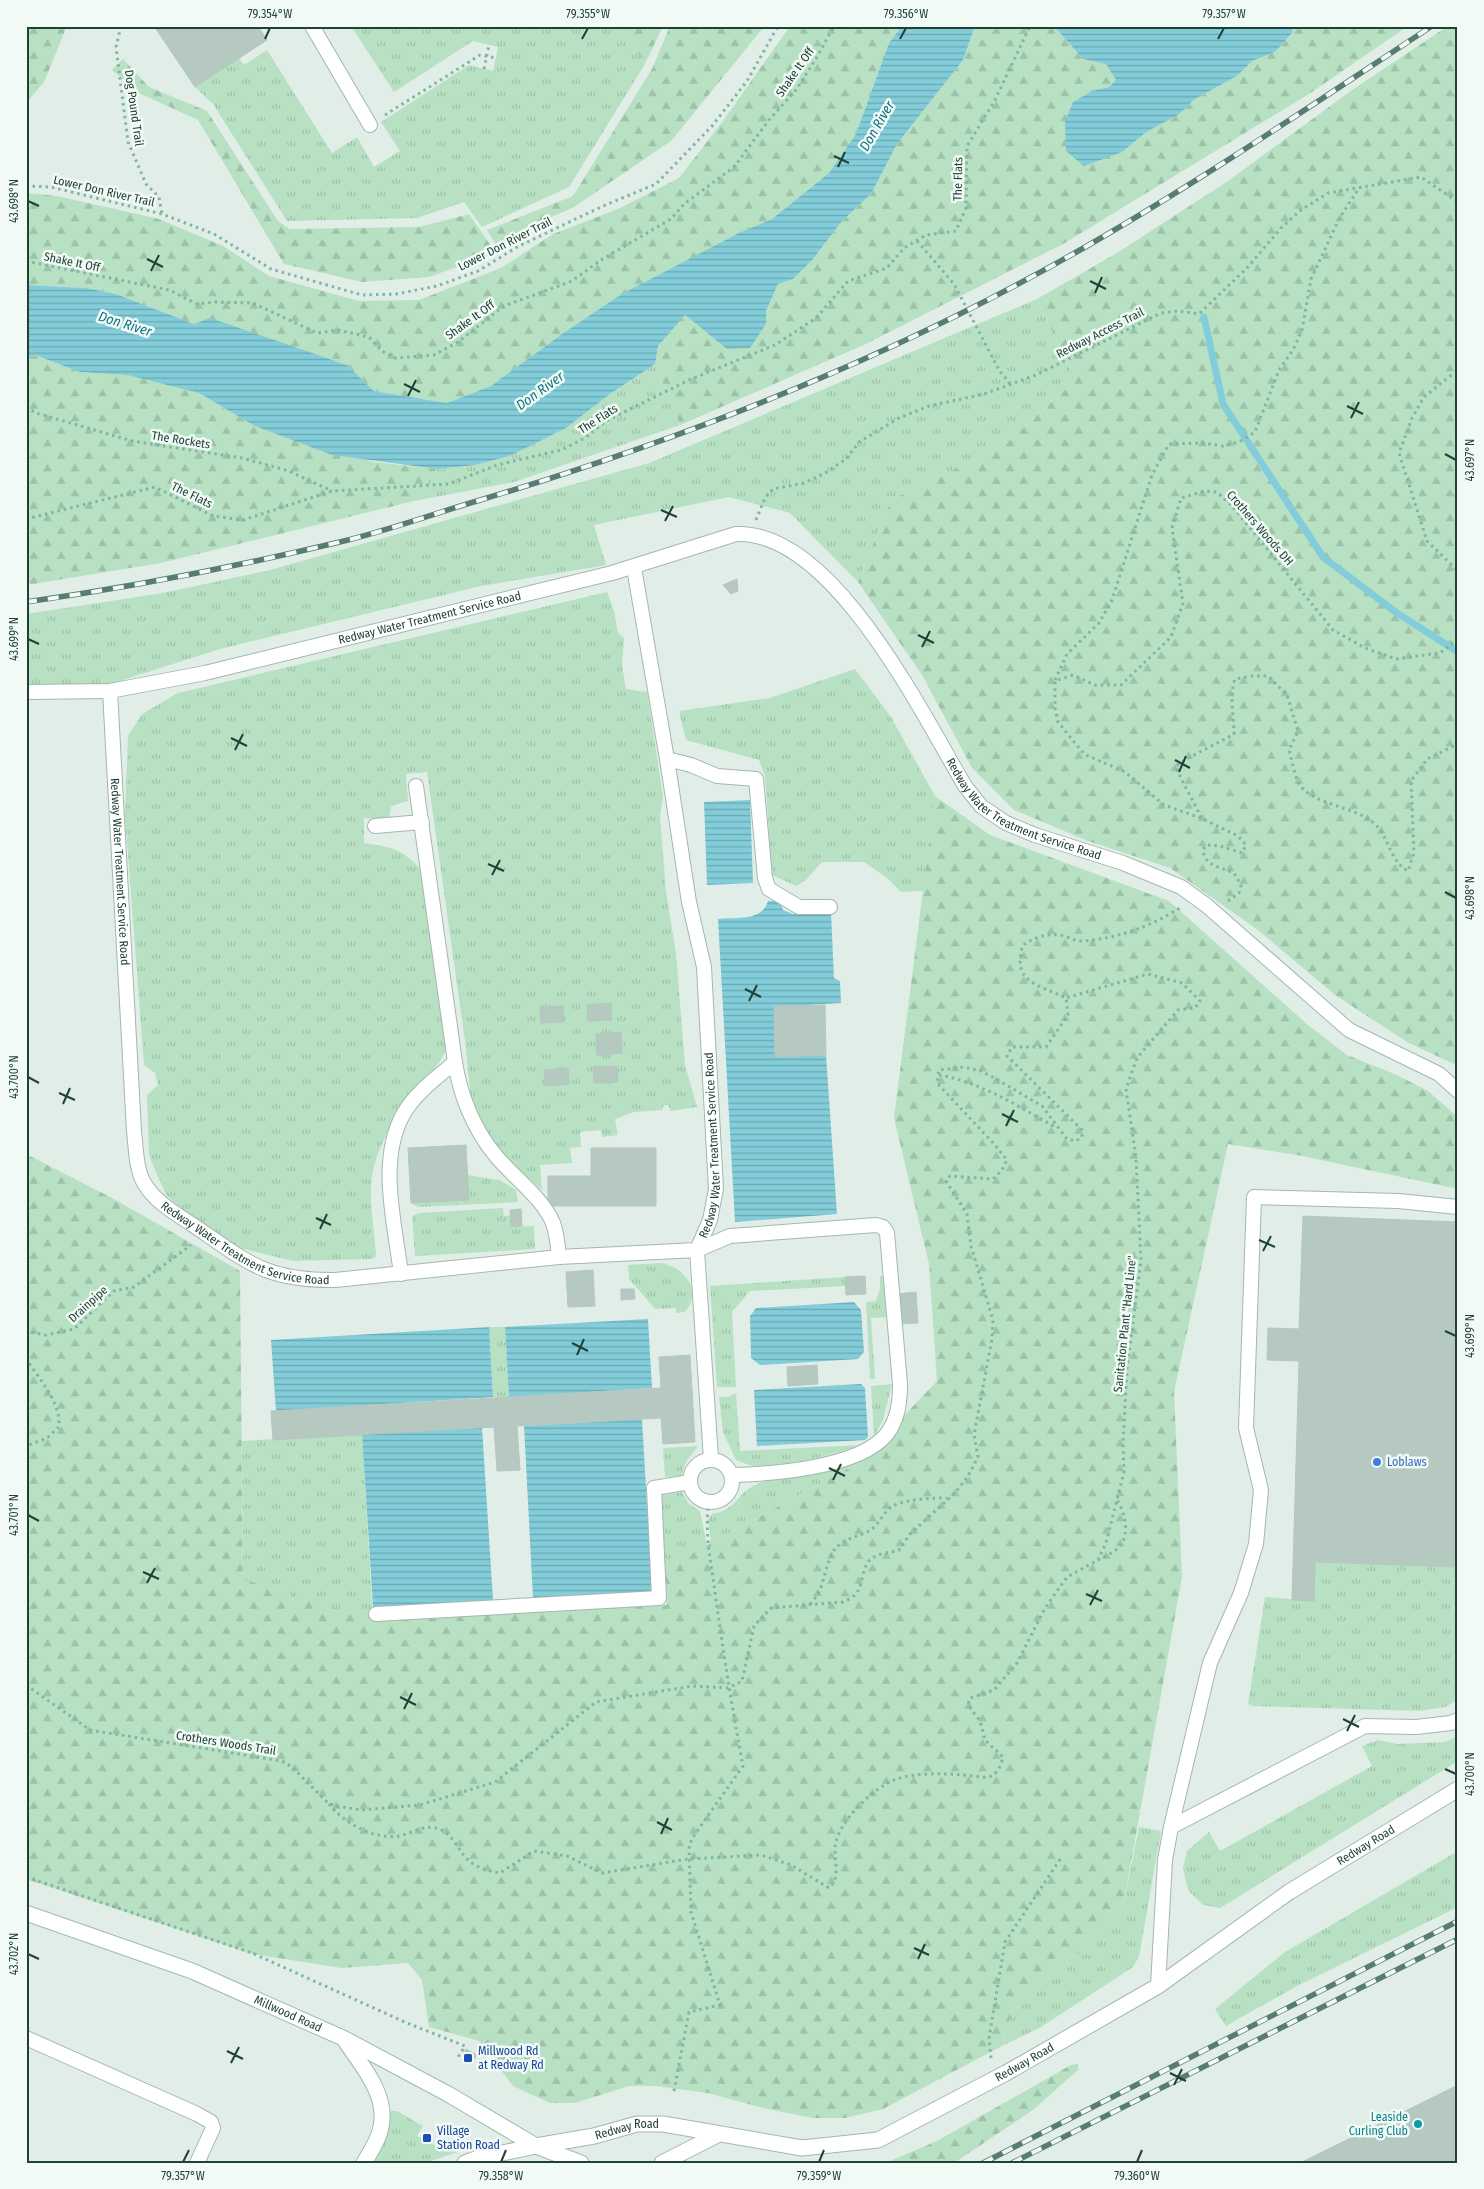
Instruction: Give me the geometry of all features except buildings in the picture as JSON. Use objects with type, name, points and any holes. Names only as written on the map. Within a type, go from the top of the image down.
[{"type":"street","name":"Redway Road","points":[[536,2146],[594,2136],[637,2124],[663,2124],[717,2135],[802,2148],[878,2140],[996,2078],[1158,1986],[1289,1892],[1458,1789]]},
{"type":"street","name":"Millwood Road","points":[[26,1914],[192,1971],[343,2038],[448,2094],[536,2146],[581,2163]]},
{"type":"street","points":[[343,2038],[373,2083],[382,2108],[380,2131],[364,2163]]},
{"type":"street","points":[[662,2163],[717,2135]]},
{"type":"street","name":"Millwood Road","points":[[536,2146],[552,2163]]},
{"type":"street","points":[[465,2163],[478,2158],[536,2146]]},
{"type":"lane","points":[[312,26],[370,125]]},
{"type":"lane","name":"Redway Water Treatment Service Road","points":[[634,568],[667,759],[689,902],[704,967],[716,1188],[710,1220],[697,1250],[560,1257],[335,1280],[294,1278],[250,1264],[154,1196],[142,1179],[138,1162],[110,691],[204,673],[634,568],[736,534],[751,534],[776,542],[808,562],[850,603],[884,649],[965,786],[981,806],[1006,823],[1035,835],[1123,863],[1181,887],[1218,915],[1349,1030],[1439,1074],[1458,1090]]},
{"type":"lane","points":[[26,692],[110,691]]},
{"type":"lane","points":[[667,759],[691,765],[717,776],[756,779],[764,878],[769,889],[799,907],[830,907]]},
{"type":"lane","points":[[416,786],[455,1062],[462,1091],[476,1126],[495,1155],[542,1204],[550,1217],[555,1228],[560,1257]]},
{"type":"lane","points":[[375,826],[422,822]]},
{"type":"lane","points":[[401,1274],[391,1184],[395,1134],[404,1112],[414,1100],[455,1062]]},
{"type":"lane","points":[[1158,1986],[1165,1860],[1171,1827],[1210,1662],[1241,1593],[1256,1544],[1261,1490],[1246,1428],[1254,1197],[1398,1201],[1458,1207]]},
{"type":"lane","points":[[712,1460],[697,1250],[730,1236],[876,1225],[883,1227],[887,1233],[900,1384],[900,1402],[895,1419],[886,1435],[869,1448],[848,1458],[824,1465],[756,1475],[732,1475]]},
{"type":"lane","points":[[705,1460],[712,1460],[724,1464],[732,1475],[732,1482],[728,1494],[716,1501],[709,1502],[696,1495],[690,1482],[694,1469],[705,1460]]},
{"type":"lane","points":[[376,1614],[659,1598],[654,1488],[690,1482]]},
{"type":"lane","points":[[1171,1827],[1365,1726],[1416,1727],[1451,1723],[1458,1720]]},
{"type":"lane","points":[[26,2038],[198,2114],[211,2122],[213,2128],[197,2163]]},
{"type":"path","name":"Dog Pound Trail","points":[[121,26],[116,50],[128,142],[146,184],[159,197],[162,214]]},
{"type":"path","name":"Lower Don River Trail","points":[[26,186],[51,187],[162,214],[214,234],[271,269],[362,295],[396,294],[437,286],[478,271],[519,246],[602,206],[656,184],[724,111],[747,81],[778,26]]},
{"type":"path","name":"Shake It Off","points":[[26,262],[169,290],[197,304],[214,302],[253,303],[318,333],[338,330],[369,337],[382,350],[395,358],[434,355],[458,342],[504,306],[572,281],[628,243],[671,219],[684,204],[734,167],[769,120],[796,90],[817,58],[834,26]]},
{"type":"path","name":"The Flats","points":[[26,519],[155,487],[213,516],[243,520],[332,492],[450,484],[497,465],[561,450],[585,438],[606,421],[689,380],[775,345],[816,318],[848,281],[887,268],[904,248],[926,235],[956,231],[966,208],[967,146],[994,102],[1030,26]]},
{"type":"path","points":[[484,69],[489,45]]},
{"type":"path","points":[[370,125],[480,54],[496,58]]},
{"type":"path","name":"Redway Access Trail","points":[[751,534],[765,498],[773,489],[804,483],[827,472],[846,459],[859,442],[899,418],[929,406],[984,394],[1036,375],[1160,312],[1178,311],[1199,314],[1233,283],[1282,227],[1301,210],[1328,193],[1421,176],[1458,202]]},
{"type":"path","points":[[1218,915],[1224,903],[1239,893],[1241,885],[1234,873],[1210,865],[1203,849],[1207,845],[1220,846],[1242,853],[1246,845],[1238,836],[1200,818],[1164,805],[1125,772],[1084,754],[1058,722],[1055,708],[1055,681],[1067,654],[1100,623],[1112,600],[1152,475],[1169,444],[1203,443],[1223,446],[1239,442],[1255,432],[1279,370],[1293,350],[1302,330],[1311,279],[1339,219],[1360,188]]},
{"type":"path","points":[[917,241],[954,284],[999,370],[1011,385]]},
{"type":"path","points":[[1458,374],[1450,376],[1424,397],[1412,418],[1399,453],[1427,541],[1458,571]]},
{"type":"path","name":"The Rockets","points":[[26,407],[36,413],[132,441],[242,458],[289,471],[332,492]]},
{"type":"path","name":"Crothers Woods DH","points":[[1055,681],[1073,675],[1095,685],[1121,684],[1170,637],[1183,603],[1172,528],[1181,498],[1205,491],[1217,492],[1232,506],[1334,630],[1365,648],[1396,659],[1440,654],[1458,639]]},
{"type":"path","points":[[1200,818],[1194,800],[1181,782],[1176,766],[1196,752],[1216,745],[1234,734],[1231,691],[1235,679],[1268,676],[1287,695],[1298,731],[1289,750],[1299,784],[1317,798],[1375,824],[1390,847],[1399,866],[1408,871],[1414,852],[1411,781],[1427,759],[1458,744]]},
{"type":"path","points":[[328,1803],[361,1810],[420,1805],[495,1782],[596,1702],[692,1686],[728,1688],[742,1681],[754,1626],[770,1608],[843,1602],[852,1598],[859,1591],[869,1561],[877,1555],[899,1550],[910,1534],[927,1521],[968,1476],[978,1457],[974,1434],[992,1339],[993,1320],[971,1246],[966,1214],[946,1181],[950,1176],[993,1179],[1002,1170],[1007,1160],[963,1109],[943,1091],[937,1083],[939,1070],[964,1067],[982,1071],[1042,1106],[1067,1139],[1076,1140],[1082,1136],[1082,1130],[1007,1056],[1012,1047],[1046,1047],[1068,1015],[1066,998],[1031,982],[1022,974],[1018,960],[1023,945],[1038,936],[1059,935],[1080,941],[1128,933],[1161,920],[1195,898]]},
{"type":"path","name":"Sanitation Plant \"Hard Line\"","points":[[1066,998],[1148,974],[1182,983],[1200,1001],[1195,1008],[1178,1010],[1161,1029],[1137,1058],[1126,1089],[1136,1158],[1142,1260],[1127,1369],[1123,1443],[1124,1472],[1106,1543],[1098,1560]]},
{"type":"path","points":[[939,1075],[959,1078],[987,1090],[1059,1130]]},
{"type":"path","name":"Drainpipe","points":[[26,1335],[30,1332],[46,1335],[74,1329],[114,1291],[134,1287],[182,1253],[204,1233]]},
{"type":"path","points":[[26,1358],[55,1403],[60,1415],[59,1427],[47,1438],[26,1446]]},
{"type":"path","points":[[810,1604],[820,1595],[826,1565],[834,1549],[853,1537],[871,1531],[893,1506],[922,1500],[948,1498]]},
{"type":"path","points":[[328,1803],[337,1815],[355,1827],[389,1836],[400,1836],[426,1827],[438,1828],[452,1838],[468,1860],[484,1870],[500,1873],[534,1851],[567,1856],[602,1873],[688,1859],[761,1855],[791,1865],[829,1888],[835,1882],[834,1847],[839,1832],[858,1806],[887,1783],[921,1774],[989,1777],[1000,1769],[1003,1757],[985,1740],[980,1721],[968,1705],[970,1698],[994,1690],[1017,1664],[1045,1608],[1067,1576],[1116,1550],[1122,1544],[1126,1532],[1125,1519],[1116,1499]]},
{"type":"path","points":[[674,2092],[688,2012],[720,2005],[691,1912],[689,1846],[693,1836],[743,1766],[728,1688],[706,1520],[709,1502]]},
{"type":"path","name":"Crothers Woods Trail","points":[[26,1685],[90,1730],[282,1760],[328,1803]]},
{"type":"path","points":[[996,2078],[989,2038],[1005,1942],[1061,1858]]},
{"type":"path","points":[[26,1877],[252,1953],[371,2005],[407,2023],[466,2046],[457,2060]]},
{"type":"path","points":[[369,2010],[371,2005]]},
{"type":"green space","points":[[26,26],[67,26],[44,82],[26,103]]},
{"type":"green space","points":[[351,26],[620,26],[645,64],[569,187],[482,227],[464,202],[417,218],[287,221],[213,104],[195,87],[239,58],[244,65],[267,50],[332,153],[357,137],[374,167],[400,151],[381,122],[469,65],[493,71],[498,47],[473,41],[394,92]]},
{"type":"green space","points":[[620,26],[663,26],[645,64]]},
{"type":"green space","points":[[670,26],[761,26],[763,28],[671,141],[574,207],[523,230],[499,250],[487,230],[573,196],[652,69]]},
{"type":"green space","points":[[790,26],[902,26],[889,43],[856,134],[829,173],[772,219],[562,334],[491,386],[447,403],[374,391],[347,365],[295,348],[194,324],[116,294],[86,288],[26,285],[26,193],[57,196],[159,219],[223,246],[269,276],[359,301],[419,300],[501,268],[553,234],[618,209],[679,178],[723,121]]},
{"type":"green space","points":[[975,26],[1054,26],[1083,59],[1107,64],[1116,80],[1109,87],[1092,91],[1122,152],[1145,132],[1178,115],[1195,99],[1237,76],[1252,61],[1275,52],[1292,33],[1293,26],[1408,26],[1309,94],[1063,244],[866,344],[680,425],[655,364],[658,346],[685,315],[727,349],[766,324],[766,311],[778,284],[793,279],[813,259],[842,221],[871,194],[897,144],[963,60]]},
{"type":"green space","points":[[1448,26],[1458,26],[1458,1066],[1407,1042],[1335,995],[1258,930],[1170,868],[1088,841],[1014,810],[972,768],[922,675],[858,582],[891,500],[1003,446],[1076,380],[1037,299],[1117,253],[1228,181],[1352,90]]},
{"type":"green space","points":[[123,59],[149,87],[207,111],[278,221],[290,229],[419,227],[469,214],[496,253],[429,277],[362,282],[284,264],[198,120],[141,94],[112,70]]},
{"type":"green space","points":[[1037,299],[1076,380],[1003,446],[891,500],[858,582],[790,513],[729,497],[594,525],[606,565],[481,586],[220,649],[107,685],[26,692],[26,614],[163,593],[270,570],[649,463]]},
{"type":"green space","points":[[35,355],[80,372],[127,375],[199,393],[253,425],[374,462],[437,469],[414,501],[161,563],[33,584],[26,583],[26,359]]},
{"type":"green space","points":[[655,364],[680,425],[514,482],[414,501],[437,469],[475,465],[510,456],[566,428],[610,394]]},
{"type":"green space","points":[[607,592],[614,611],[618,633],[624,638],[622,665],[626,689],[647,692],[663,796],[660,816],[666,891],[676,954],[685,1065],[697,1107],[671,1111],[668,1105],[664,1105],[662,1110],[634,1112],[615,1119],[618,1135],[602,1137],[601,1130],[580,1132],[581,1147],[570,1148],[572,1163],[540,1165],[542,1190],[516,1168],[491,1140],[471,1098],[465,1041],[427,772],[406,774],[408,801],[391,806],[389,820],[364,818],[364,843],[384,846],[404,854],[424,873],[449,1043],[436,1066],[395,1120],[384,1140],[375,1163],[372,1175],[371,1204],[376,1256],[372,1259],[293,1261],[240,1248],[193,1220],[166,1195],[149,1156],[147,1095],[158,1085],[155,1073],[144,1065],[125,815],[128,736],[142,714],[178,693]]},
{"type":"green space","points":[[855,669],[891,717],[935,796],[923,891],[901,892],[886,877],[864,862],[822,862],[806,880],[796,886],[772,875],[765,776],[759,760],[686,740],[679,711],[770,698]]},
{"type":"green space","points":[[935,796],[990,835],[1169,901],[1308,1025],[1347,1055],[1397,1075],[1428,1091],[1458,1117],[1458,1189],[1297,1155],[1228,1144],[1174,1392],[1182,1577],[1123,1907],[1079,1953],[1017,1996],[1002,2046],[883,2109],[845,2118],[813,2118],[767,2109],[708,2093],[656,2086],[629,2086],[575,2103],[550,2103],[513,2086],[479,2041],[429,2027],[422,1980],[408,1963],[342,1968],[252,1954],[26,1879],[26,1154],[114,1199],[240,1271],[243,1579],[374,1621],[667,1605],[665,1568],[860,1462],[937,1381],[929,1264],[894,1118]]},
{"type":"green space","points":[[467,1175],[500,1180],[516,1190],[518,1202],[418,1207],[411,1203],[468,1200]]},
{"type":"green space","points":[[503,1208],[504,1216],[511,1215],[511,1227],[534,1226],[535,1249],[415,1256],[412,1216],[419,1213]]},
{"type":"green space","points":[[662,1263],[678,1270],[689,1282],[692,1296],[685,1312],[676,1313],[676,1308],[655,1309],[629,1279],[628,1265]]},
{"type":"green space","points":[[880,1276],[885,1276],[887,1317],[871,1318],[875,1379],[870,1379],[866,1302],[876,1301],[880,1288]]},
{"type":"green space","points":[[845,1277],[846,1286],[750,1291],[732,1312],[736,1387],[717,1387],[710,1286]]},
{"type":"green space","points":[[489,1327],[505,1327],[509,1397],[493,1397]]},
{"type":"green space","points":[[892,1384],[883,1420],[874,1436],[871,1386]]},
{"type":"green space","points":[[736,1393],[740,1451],[859,1445],[823,1456],[778,1465],[755,1466],[736,1460],[723,1432],[719,1397],[728,1397]]},
{"type":"green space","points":[[362,1434],[373,1621],[243,1580],[242,1441]]},
{"type":"green space","points":[[698,1446],[686,1462],[681,1476],[665,1477],[663,1448]]},
{"type":"green space","points":[[860,1462],[711,1543],[708,1520],[712,1514],[727,1509],[755,1485],[780,1476]]},
{"type":"green space","points":[[682,1492],[689,1504],[700,1511],[707,1545],[665,1568],[661,1495]]},
{"type":"green space","points":[[1315,1562],[1458,1567],[1458,1700],[1445,1707],[1419,1711],[1253,1706],[1248,1704],[1265,1597],[1314,1601]]},
{"type":"green space","points":[[1458,1736],[1458,1761],[1220,1908],[1203,1905],[1188,1890],[1183,1868],[1187,1851],[1209,1832],[1220,1851],[1372,1766],[1362,1746],[1378,1740],[1397,1744],[1445,1742]]},
{"type":"green space","points":[[1139,1827],[1161,1831],[1139,1957],[1133,1967],[1041,2027],[1002,2046],[1017,1996],[1079,1953],[1123,1907]]},
{"type":"green space","points":[[1458,1851],[1458,1907],[1297,1986],[1226,2026],[1215,2009],[1285,1952]]},
{"type":"green space","points":[[1078,2064],[1078,2070],[1033,2110],[954,2163],[885,2163],[937,2141],[1071,2065]]},
{"type":"green space","points":[[390,2111],[397,2111],[423,2126],[417,2136],[438,2147],[443,2139],[454,2145],[458,2152],[425,2163],[372,2163],[388,2127]]},
{"type":"water","name":"Don River","points":[[902,26],[975,26],[963,60],[897,144],[871,194],[842,221],[813,259],[793,279],[778,284],[766,311],[766,324],[750,348],[727,349],[685,315],[658,346],[655,364],[610,394],[566,428],[510,456],[475,465],[437,469],[332,455],[253,425],[199,393],[127,375],[80,372],[35,355],[26,359],[26,285],[86,288],[116,294],[194,324],[210,318],[347,365],[374,391],[447,403],[491,386],[562,334],[622,294],[739,233],[772,219],[829,173],[856,134],[889,43]]},
{"type":"water","points":[[1054,26],[1293,26],[1292,33],[1275,52],[1252,61],[1237,76],[1195,99],[1178,115],[1146,132],[1122,152],[1084,166],[1066,151],[1065,122],[1073,102],[1092,91],[1109,87],[1116,80],[1106,64],[1083,59]]},
{"type":"water","points":[[750,800],[753,883],[707,885],[704,802]]},
{"type":"water","points":[[768,901],[780,901],[783,910],[793,914],[831,912],[834,978],[840,981],[841,1003],[774,1007],[775,1057],[826,1055],[837,1214],[735,1222],[718,919],[754,915],[765,908]]},
{"type":"water","points":[[854,1302],[861,1310],[864,1352],[858,1359],[760,1365],[751,1358],[750,1316],[756,1308]]},
{"type":"water","points":[[648,1319],[652,1388],[509,1397],[505,1327]]},
{"type":"water","points":[[489,1327],[493,1397],[276,1411],[271,1340]]},
{"type":"water","points":[[861,1384],[865,1388],[868,1437],[865,1440],[757,1446],[754,1390]]},
{"type":"water","points":[[642,1419],[652,1592],[533,1598],[524,1426]]},
{"type":"water","points":[[482,1427],[493,1600],[373,1607],[362,1434]]},
{"type":"waterway","points":[[1204,317],[1223,404],[1323,557],[1397,613],[1458,652]]},
{"type":"railway","points":[[26,602],[186,575],[361,537],[634,450],[712,422],[789,391],[941,323],[1015,286],[1087,246],[1218,166],[1432,26]]},
{"type":"railway","points":[[983,2163],[1458,1921]]},
{"type":"railway","points":[[1012,2163],[1458,1939]]},
{"type":"place","name":"Loblaws","points":[[1377,1462]]},
{"type":"place","name":"Millwood Rd at Redway Rd","points":[[468,2058]]},
{"type":"place","name":"Leaside Curling Club","points":[[1418,2124]]},
{"type":"place","name":"Village Station Road","points":[[427,2138]]}]
